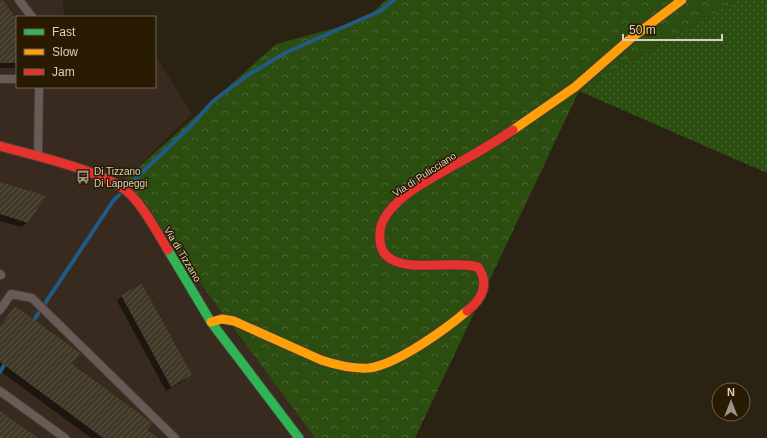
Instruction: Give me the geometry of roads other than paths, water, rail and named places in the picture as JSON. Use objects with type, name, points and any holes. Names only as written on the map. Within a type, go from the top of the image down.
[{"type":"street","name":"Via di Pulicciano","points":[[210,322],[222,320],[234,321],[321,361],[366,368],[398,359],[468,312],[480,299],[483,293],[483,276],[478,267],[463,262],[406,264],[389,258],[384,252],[380,242],[380,228],[387,213],[403,199],[488,146],[568,91],[649,24],[682,0]]},
{"type":"street","name":"Via di Tizzano","points":[[0,146],[38,156],[110,180],[130,194],[145,212],[210,322],[299,438]]},
{"type":"lane","points":[[19,0],[31,16]]},
{"type":"lane","points":[[0,79],[16,79]]},
{"type":"lane","points":[[38,156],[39,88]]},
{"type":"lane","points":[[0,310],[11,294],[32,298],[175,438]]},
{"type":"lane","points":[[0,391],[65,438]]},
{"type":"waterway","points":[[128,186],[192,125],[213,101],[248,75],[287,52],[380,11],[394,0]]},
{"type":"waterway","points":[[32,323],[113,201],[119,195]]},
{"type":"waterway","points":[[0,372],[6,362]]},
{"type":"place","name":"Di Tizzano Di Lappeggi","points":[[83,177]]}]
